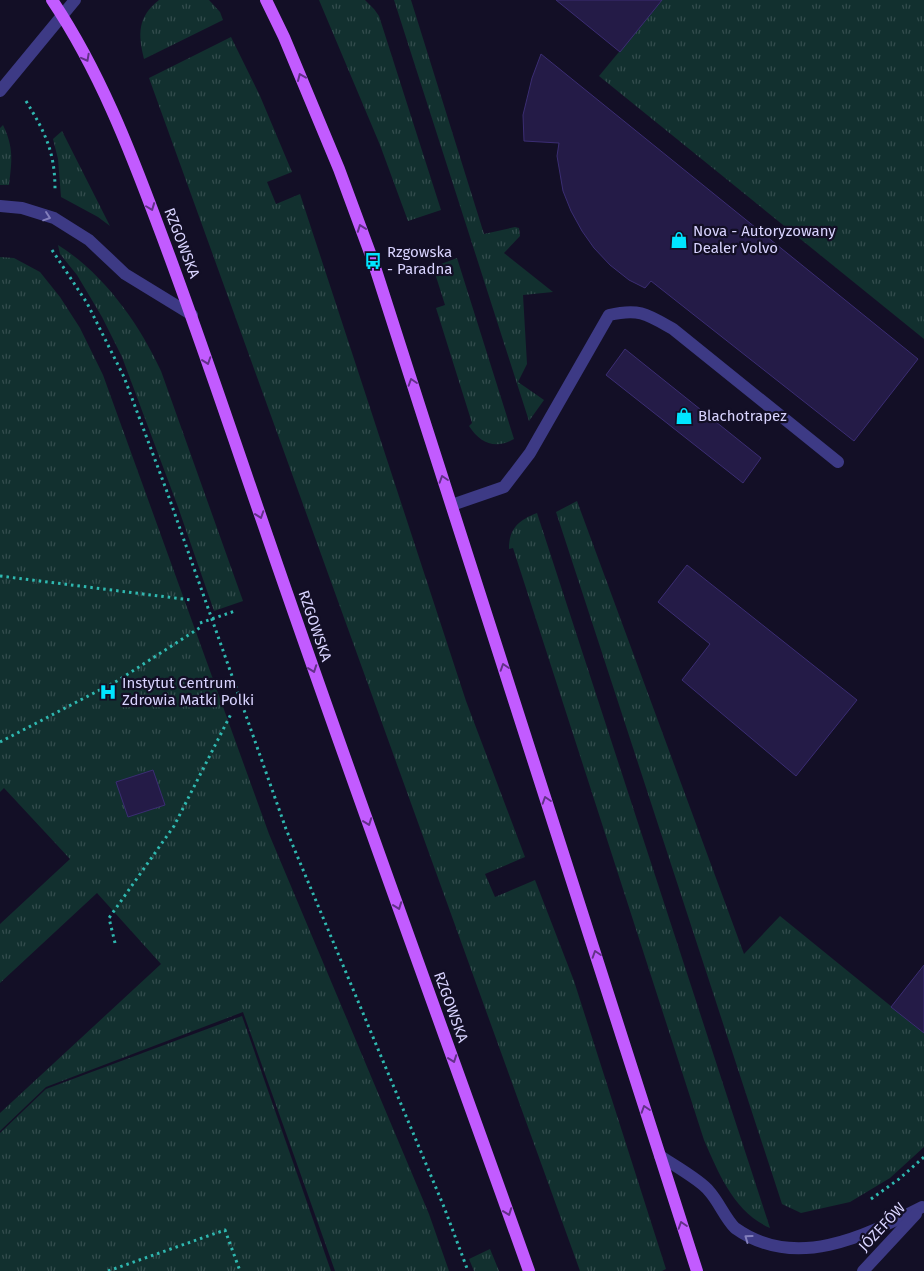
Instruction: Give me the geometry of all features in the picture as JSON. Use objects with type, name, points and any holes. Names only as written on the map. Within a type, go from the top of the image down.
[{"type":"main road","name":"RZGOWSKA","points":[[52,0],[63,15],[104,92],[130,153],[192,315],[299,629],[529,1271]]},
{"type":"main road","points":[[266,0],[284,37],[340,169],[373,261],[697,1271]]},
{"type":"street","points":[[0,91],[75,0]]},
{"type":"street","points":[[0,206],[22,208],[54,218],[89,240],[124,274],[192,315]]},
{"type":"street","points":[[452,505],[504,487],[530,453],[609,315],[624,312],[638,312],[652,317],[673,330],[838,462]]},
{"type":"street","points":[[660,1156],[708,1189],[735,1228],[759,1246],[790,1256],[819,1254],[846,1245],[923,1206]]},
{"type":"street","name":"JÓZEFÓW","points":[[863,1271],[923,1206]]},
{"type":"path","points":[[10,80],[23,96],[48,140],[55,181],[52,252],[74,281],[87,303],[124,377],[286,829],[444,1207],[468,1271]]},
{"type":"path","points":[[0,576],[191,600]]},
{"type":"path","points":[[0,742],[117,681],[211,619],[235,611]]},
{"type":"path","points":[[115,943],[109,918],[174,826],[232,712]]},
{"type":"path","points":[[864,1202],[878,1195],[924,1157]]},
{"type":"path","points":[[108,1271],[225,1230],[240,1271]]},
{"type":"green space","points":[[159,0],[209,0],[220,12],[223,20],[144,59],[140,34],[141,27],[147,13]]},
{"type":"green space","points":[[319,0],[365,0],[379,16],[441,210],[408,221],[380,145]]},
{"type":"green space","points":[[394,0],[411,0],[484,234],[515,227],[519,228],[520,236],[504,253],[553,292],[523,295],[527,364],[518,382],[544,400],[529,421]]},
{"type":"green space","points":[[662,0],[924,0],[924,339],[599,76]]},
{"type":"green space","points":[[231,37],[260,96],[292,172],[267,182],[276,204],[300,194],[466,701],[525,857],[485,874],[495,897],[535,880],[574,981],[666,1269],[662,1271],[580,1271],[149,78]]},
{"type":"green space","points":[[3,125],[11,148],[9,185],[0,185],[0,128]]},
{"type":"green space","points":[[62,131],[110,226],[98,217],[61,197],[58,159],[53,139]]},
{"type":"green space","points":[[58,245],[74,256],[105,285],[131,317],[152,353],[161,371],[243,601],[214,611],[178,507],[122,357],[102,317],[77,275],[60,254]]},
{"type":"green space","name":"Instytut Centrum Zdrowia Matki Polki","points":[[0,257],[14,258],[40,272],[60,297],[80,328],[103,375],[269,834],[429,1214],[449,1271],[335,1271],[243,1012],[46,1087],[0,1131],[0,1113],[161,964],[97,893],[0,983],[0,924],[70,859],[4,788],[0,792]]},
{"type":"green space","points":[[457,258],[514,439],[501,444],[488,443],[478,437],[469,426],[472,423],[436,308],[445,305],[433,267]]},
{"type":"green space","points":[[577,501],[744,954],[780,916],[924,1033],[924,1147],[890,1178],[850,1202],[801,1213],[782,1204],[556,512]]},
{"type":"green space","points":[[537,513],[770,1228],[757,1221],[737,1202],[722,1179],[704,1140],[513,548],[509,549],[509,542],[516,526]]},
{"type":"green space","points":[[242,1016],[331,1271],[0,1271],[0,1133],[46,1089]]},
{"type":"green space","points":[[490,1249],[499,1271],[474,1271],[469,1259]]},
{"type":"building","points":[[556,0],[662,0],[620,52]]},
{"type":"building","name":"Nova - Autoryzowany Dealer Volvo","points":[[541,54],[918,359],[854,441],[651,281],[645,288],[629,280],[610,265],[594,248],[571,211],[563,191],[557,156],[559,143],[524,141],[523,115],[532,78]]},
{"type":"building","name":"Blachotrapez","points":[[625,349],[761,458],[743,483],[606,375]]},
{"type":"building","points":[[687,565],[857,700],[796,776],[682,680],[710,644],[658,602]]},
{"type":"building","points":[[153,770],[165,805],[128,817],[116,782]]},
{"type":"building","points":[[924,965],[924,1033],[891,1007]]},
{"type":"place","name":"Nova - Autoryzowany Dealer Volvo","points":[[679,240]]},
{"type":"place","name":"Rzgowska - Paradna","points":[[373,261]]},
{"type":"place","name":"Blachotrapez","points":[[684,416]]},
{"type":"place","name":"Instytut Centrum Zdrowia Matki Polki","points":[[108,692]]}]
